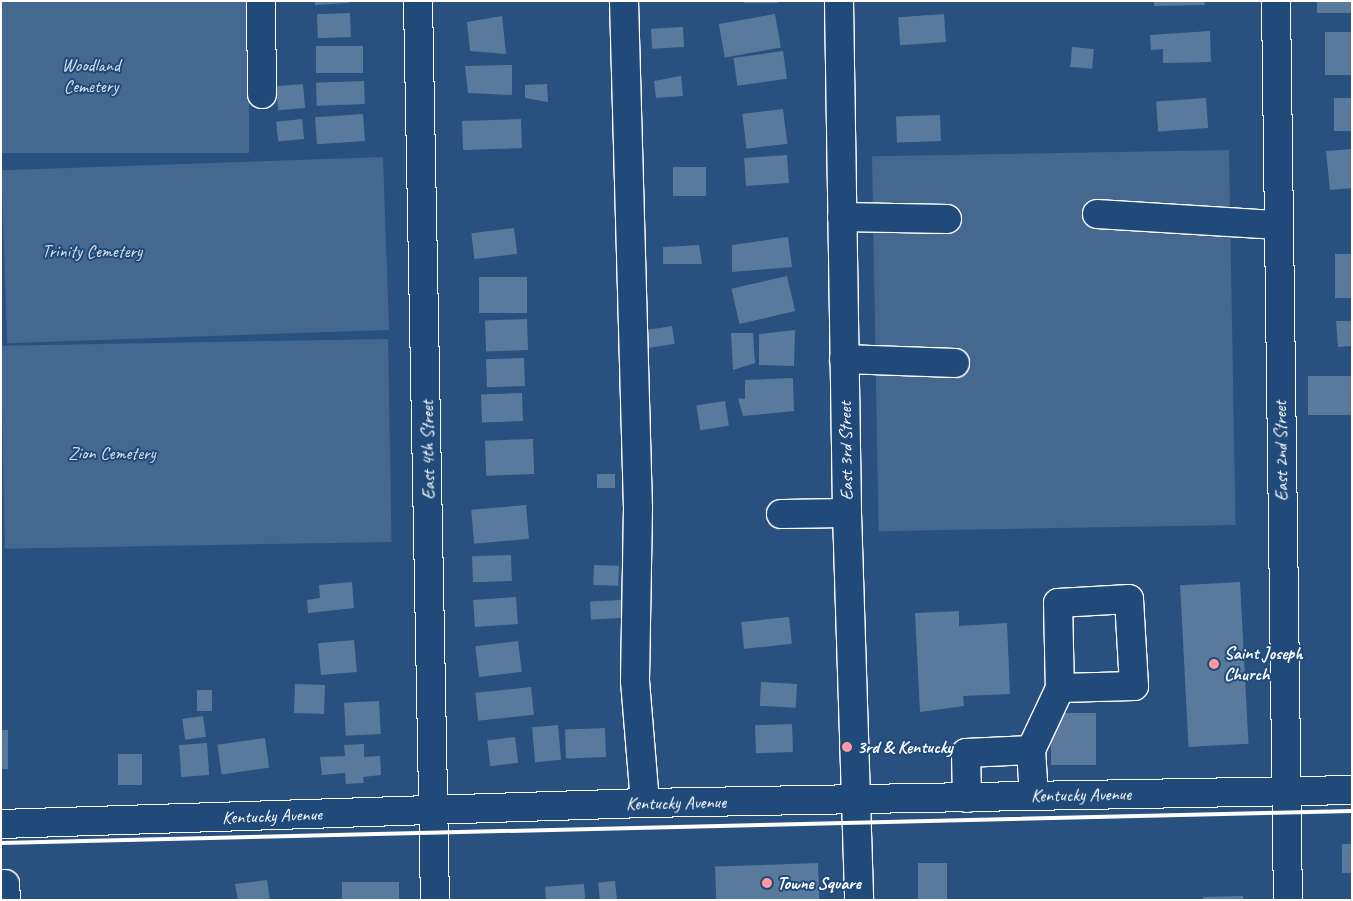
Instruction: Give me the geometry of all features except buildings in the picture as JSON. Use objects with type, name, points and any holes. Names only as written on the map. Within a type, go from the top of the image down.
[{"type":"street","points":[[261,1],[262,94]]},
{"type":"street","name":"East 4th Street","points":[[418,1],[431,811],[436,900]]},
{"type":"street","points":[[624,1],[638,508],[635,680],[645,803]]},
{"type":"street","name":"East 3rd Street","points":[[839,1],[846,513],[858,800],[859,900]]},
{"type":"street","name":"East 2nd Street","points":[[1276,1],[1285,791],[1288,900]]},
{"type":"street","points":[[1097,214],[1279,225]]},
{"type":"street","points":[[842,217],[947,219]]},
{"type":"street","points":[[844,359],[955,363]]},
{"type":"street","points":[[781,514],[846,513]]},
{"type":"street","points":[[1034,796],[1031,750],[1060,688]]},
{"type":"street","points":[[967,798],[966,753],[1031,750]]},
{"type":"street","name":"Kentucky Avenue","points":[[1,824],[645,803],[1352,790]]},
{"type":"green space","name":"Woodland Cemetery","points":[[1,1],[249,1],[249,153],[1,153]]},
{"type":"green space","points":[[1229,150],[1236,525],[879,531],[872,156]]},
{"type":"green space","name":"Trinity Cemetery","points":[[383,157],[389,330],[7,343],[1,170]]},
{"type":"green space","name":"Zion Cemetery","points":[[388,339],[392,542],[5,549],[1,346]]},
{"type":"railway","points":[[1,843],[1352,811]]},
{"type":"place","name":"Saint Joseph Church","points":[[1214,664]]},
{"type":"place","name":"3rd & Kentucky","points":[[847,747]]},
{"type":"place","name":"Towne Square","points":[[767,883]]}]
